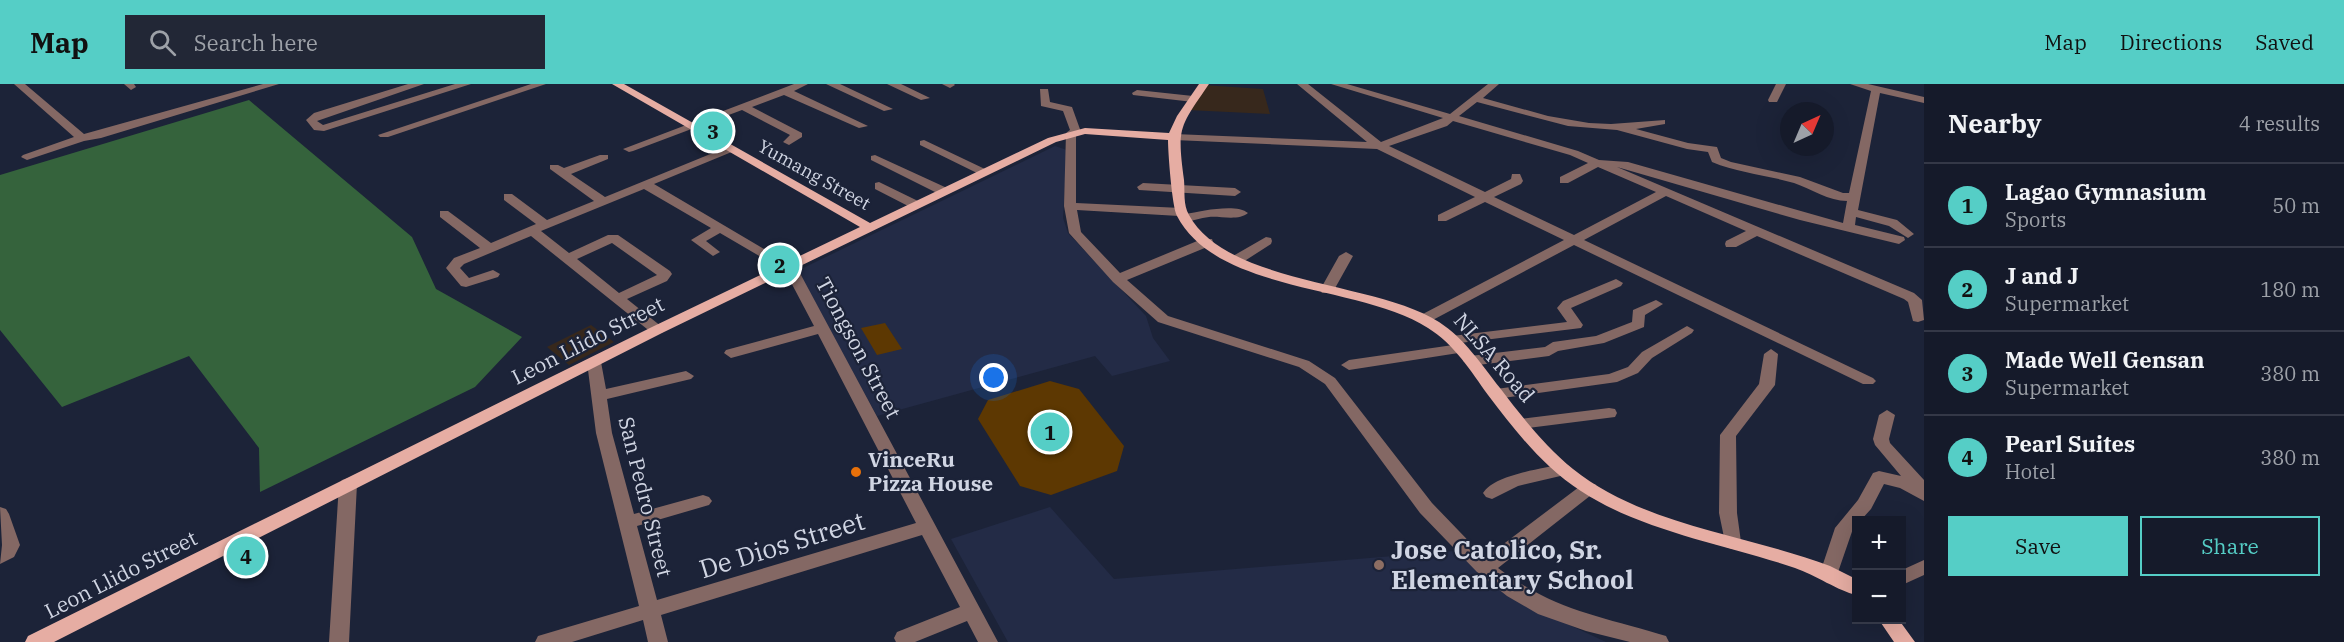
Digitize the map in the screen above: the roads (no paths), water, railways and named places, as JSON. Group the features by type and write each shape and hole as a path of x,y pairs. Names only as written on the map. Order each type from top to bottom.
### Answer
{"main road":[{"name":"Yumang Street","path":"617,84 869,227"},
{"path":"1183,215 1174,137 1193,99 1204,84"},
{"name":"Leon Llido Street","path":"35,642 657,330 983,171 1074,132 1174,137"},
{"name":"NLSA Road","path":"1183,215 1207,242 1238,260 1424,319 1456,344 1520,424 1563,470 1589,488 1638,510 1829,573 1852,585"},
{"path":"1891,624 1905,642"}],"street":[{"path":"19,84 82,138"},
{"path":"27,157 82,138 97,136 274,84"},
{"path":"419,84 318,115 311,120 318,128 324,128 466,84"},
{"path":"384,135 540,84"},
{"path":"629,149 688,125 803,84"},
{"path":"831,84 888,109"},
{"path":"892,84 925,98"},
{"path":"1302,84 1379,146 1575,238 1868,381"},
{"path":"1336,84 1561,148 1909,296 1915,300 1918,318"},
{"path":"1174,137 1379,146 1434,128 1477,99 1494,84"},
{"path":"1773,100 1781,84"},
{"path":"1855,84 1924,100"},
{"path":"406,88 422,98"},
{"path":"1848,228 1876,89"},
{"path":"785,91 863,126"},
{"path":"1044,91 1045,104 1068,109 1074,132 1070,207 1076,235 1118,279 1163,320 1304,364 1320,372 1330,381 1403,480 1472,557 1485,568 1542,607 1659,642"},
{"path":"1137,93 1193,99"},
{"path":"1477,99 1572,126 1621,128 1661,122"},
{"path":"742,106 798,135 789,142"},
{"path":"1621,128 1687,146 1713,149 1716,160 1728,165 1796,180 1821,191 1854,197"},
{"path":"1687,146 1703,141"},
{"path":"924,142 983,171"},
{"path":"493,274 466,283 453,268 459,261 730,149"},
{"path":"603,201 558,170 604,157"},
{"path":"875,158 943,191"},
{"path":"1564,180 1597,163 1639,168 1848,228 1904,237 1893,223 1851,212"},
{"path":"1442,218 1517,181 1516,176"},
{"path":"645,184 787,266"},
{"path":"879,186 914,204"},
{"path":"1143,187 1235,192"},
{"path":"1424,319 1665,192"},
{"path":"508,197 569,258 657,330"},
{"path":"1070,207 1183,215 1242,213"},
{"path":"444,214 490,249"},
{"path":"713,252 697,240 720,228"},
{"path":"1731,244 1756,231"},
{"path":"569,258 613,238 665,274 662,278 617,299"},
{"path":"1238,260 1266,241"},
{"path":"1118,279 1207,242"},
{"path":"1327,290 1346,256"},
{"name":"Tiongson Street","path":"787,266 988,642"},
{"path":"1349,365 1456,344 1487,334 1564,329 1576,325 1564,308 1568,304 1616,283"},
{"path":"1470,361 1549,351 1553,347 1599,340 1639,324 1638,313 1656,304"},
{"path":"731,353 822,328"},
{"path":"1496,394 1612,379 1633,370 1647,355 1687,330"},
{"path":"1732,542 1728,513 1728,435 1767,385 1771,354"},
{"name":"San Pedro Street","path":"594,362 604,433 658,642"},
{"path":"598,396 686,376"},
{"path":"1520,424 1609,413"},
{"path":"1887,415 1881,439 1883,445 1924,491"},
{"path":"1492,492 1513,481 1563,470"},
{"path":"1829,573 1844,528 1865,504 1879,477 1905,483 1924,495"},
{"path":"339,642 348,484"},
{"path":"1485,568 1589,488"},
{"path":"628,522 703,501"},
{"path":"0,514 11,545 8,552 0,557"},
{"name":"De Dios Street","path":"545,642 927,527"},
{"path":"1906,576 1924,567"},
{"path":"904,638 971,611"}],"place":[{"name":"Made Well Gensan","path":"713,131"},
{"name":"J and J","path":"780,265"},
{"name":"Lagao Gymnasium","path":"1050,432"},
{"name":"VinceRu Pizza House","path":"856,472"},
{"name":"Pearl Suites","path":"246,556"},
{"name":"Jose Catolico, Sr. Elementary School","path":"1379,565"}]}
